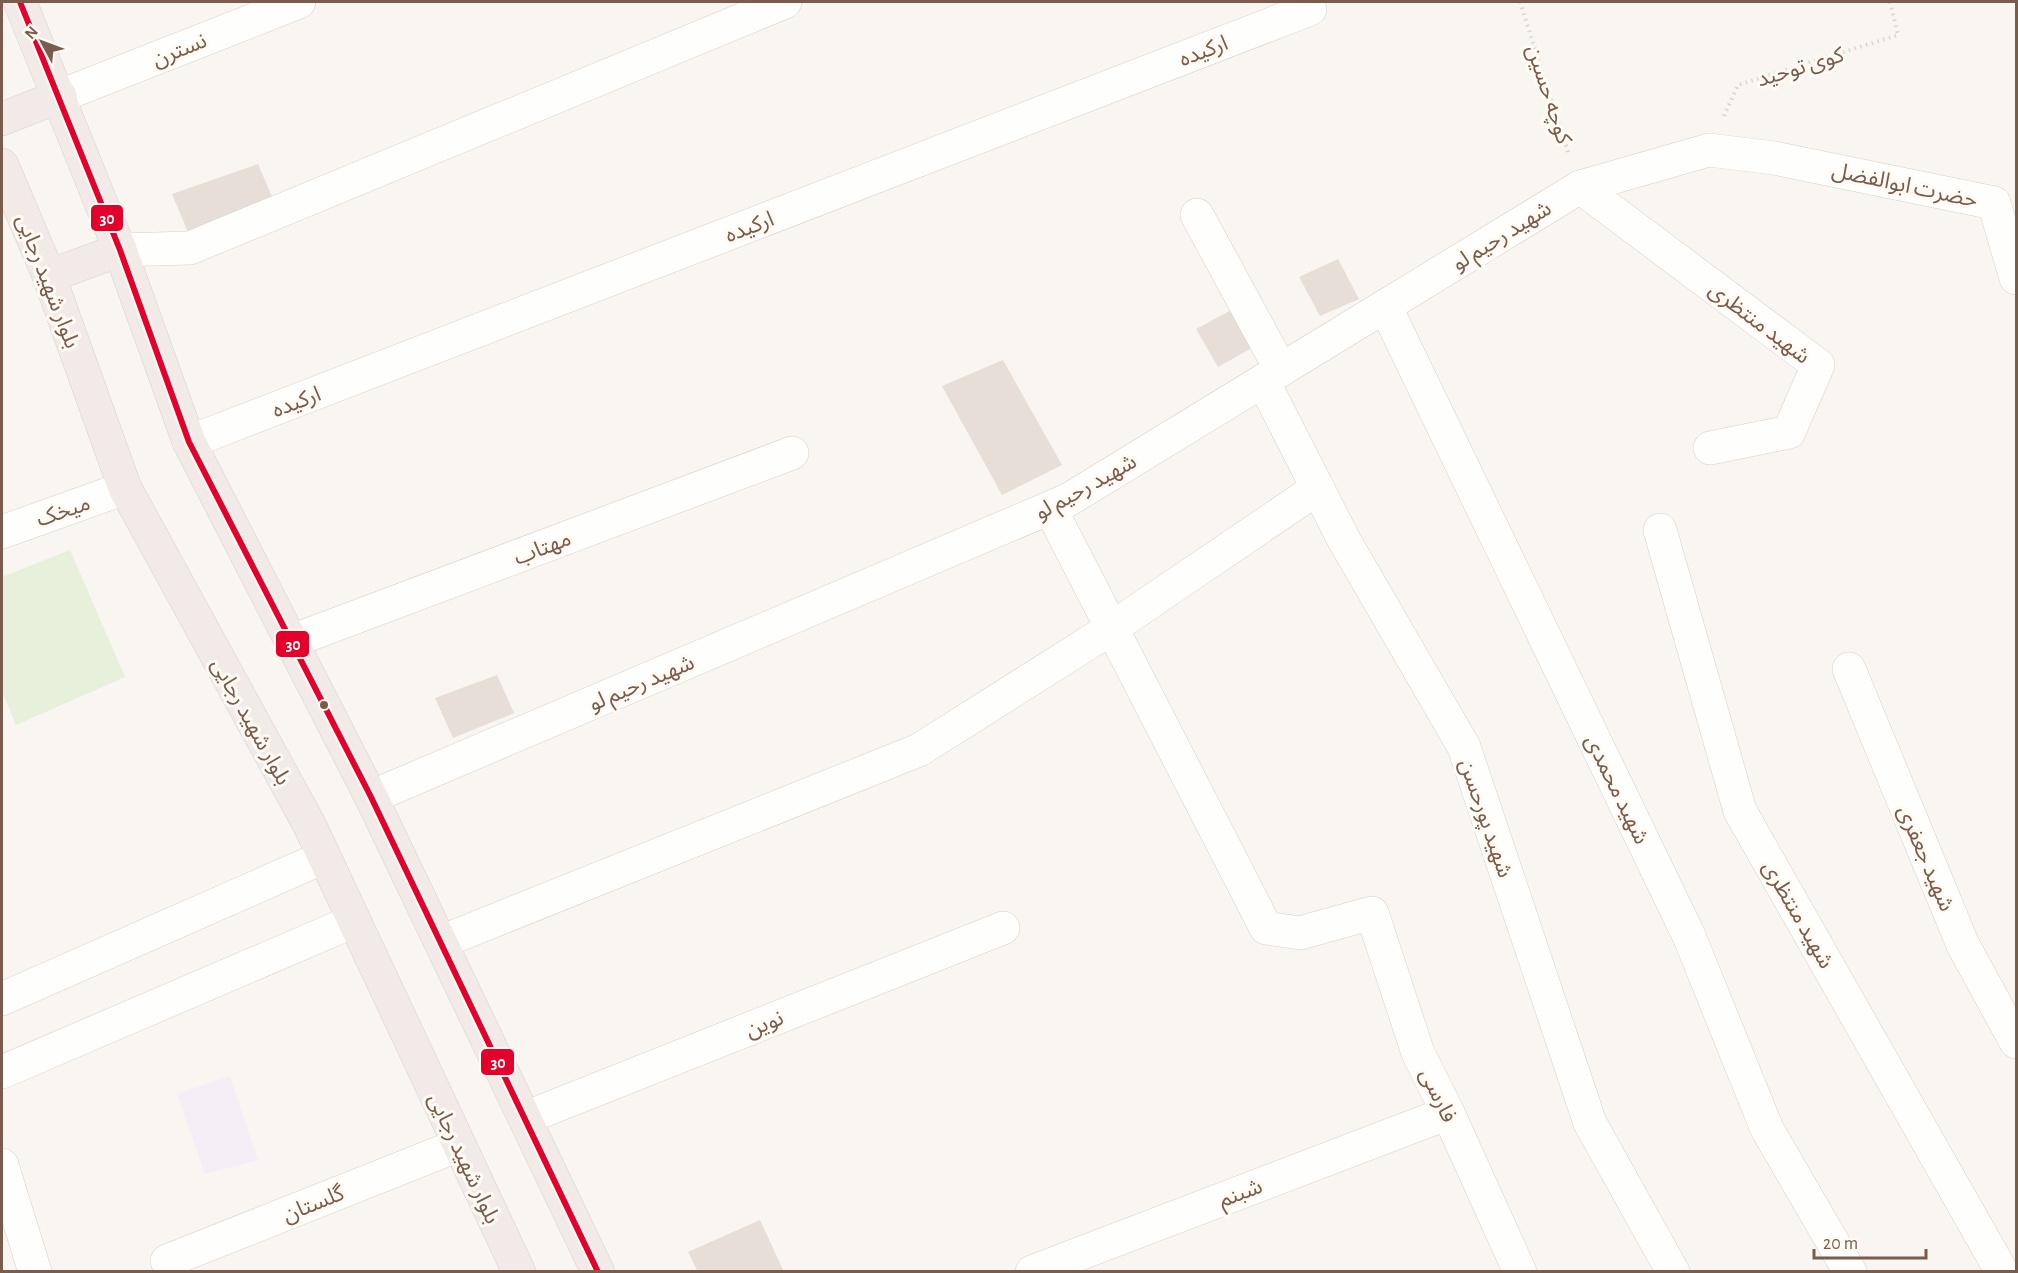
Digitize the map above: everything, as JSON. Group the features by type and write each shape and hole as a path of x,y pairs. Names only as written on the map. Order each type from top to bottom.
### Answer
{"highway":[{"path":"20,2 60,96 120,250 189,442 372,797 598,1272"},
{"path":"2,119 60,96"},
{"name":"بلوار شهید رجایی","path":"2,165 49,276 125,488 309,824 519,1272"},
{"path":"49,276 120,250"}],"street":[{"name":"نسترن","path":"60,96 299,2"},
{"path":"120,250 190,248 785,2"},
{"name":"ارکیده","path":"189,442 1310,9"},
{"name":"شهید رحیم لو","path":"372,797 1068,500 1580,187 1709,150 1774,158"},
{"name":"حضرت ابوالفضل","path":"1774,158 1994,203 2016,278"},
{"name":"شهید منتظری","path":"1580,187 1818,365 1789,432 1710,448"},
{"name":"شهید پورحسن","path":"1197,215 1272,375 1318,488 1344,540 1464,747 1590,1123 1673,1272"},
{"name":"شهید محمدی","path":"1385,306 1689,936 1767,1129 1850,1272"},
{"name":"مهتاب","path":"292,641 792,453"},
{"name":"میخک","path":"2,532 125,488"},
{"path":"441,942 919,750 1112,628 1318,488"},
{"path":"1050,508 1112,628"},
{"name":"شهید منتظری","path":"1660,530 1740,811 2002,1272"},
{"name":"فارسی","path":"1112,628 1266,928 1300,933 1372,913 1418,1053 1448,1113 1520,1272"},
{"name":"شهید جعفری","path":"1848,669 1963,945 2016,1042"},
{"path":"2,999 324,857"},
{"path":"2,1072 354,921"},
{"name":"نوین","path":"525,1118 1003,928"},
{"name":"شبنم","path":"1032,1272 1448,1113"},
{"name":"گلستان","path":"167,1261 459,1145"},
{"path":"2,1165 35,1272"}],"path":[{"name":"کوچه حسین","path":"1520,2 1580,187"},
{"name":"کوی توحید","path":"1709,150 1738,85 1898,35 1890,2"}],"shaded area":[{"path":"230,1076 258,1160 205,1174 177,1094"}],"green space":[{"path":"70,550 125,677 16,725 2,691 2,577"}],"building":[{"path":"258,164 276,206 191,239 172,194"},
{"path":"1338,259 1359,299 1320,316 1299,277"},
{"path":"1237,307 1259,344 1218,367 1196,329"},
{"path":"1003,360 1062,465 1002,495 942,386"},
{"path":"497,675 514,713 453,738 435,698"},
{"path":"760,1220 784,1272 698,1272 688,1252"}],"transit line":[{"name":"30","path":"20,2 120,250 189,442 371,797 598,1272"}]}
